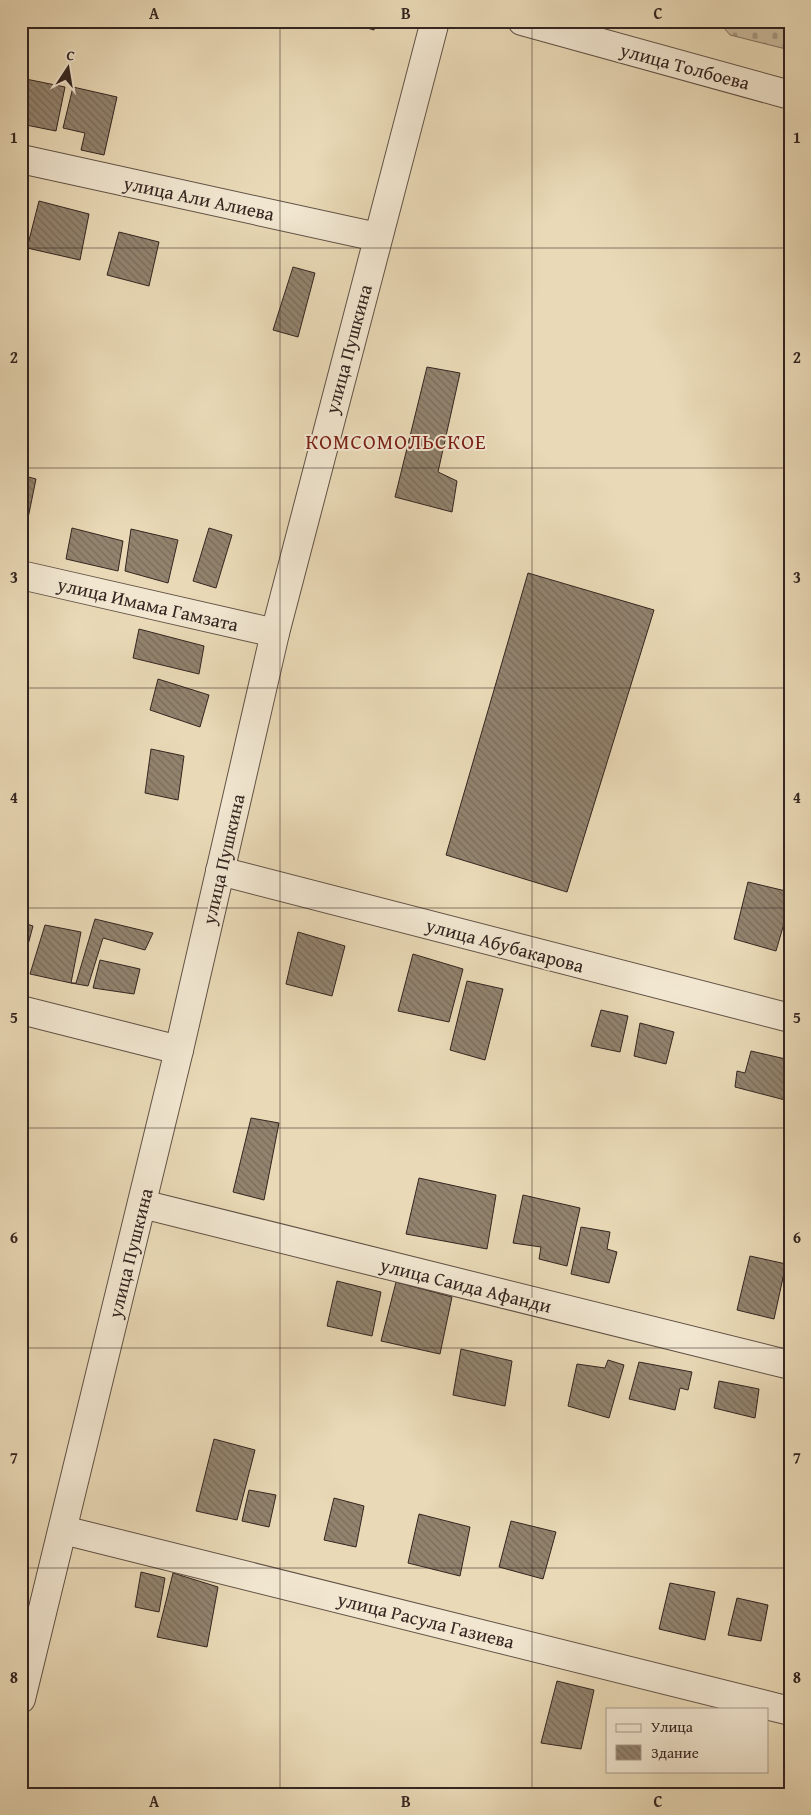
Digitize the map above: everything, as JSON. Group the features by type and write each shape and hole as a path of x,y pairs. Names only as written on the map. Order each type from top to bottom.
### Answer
{"street":[{"name":"улица Пушкина","path":"21,1699 180,1050 275,633 435,21"},
{"name":"улица Толбоева","path":"522,21 790,95"},
{"name":"улица Али Алиева","path":"21,159 377,237"},
{"name":"улица Имама Гамзата","path":"21,575 275,633"},
{"name":"улица Абубакарова","path":"220,871 790,1018"},
{"path":"21,1010 180,1050"},
{"name":"улица Саида Афанди","path":"142,1204 790,1365"},
{"name":"улица Расула Газиева","path":"63,1530 790,1710"}],"green space":[{"path":"718,21 790,21 790,50 730,35"}],"building":[{"path":"343,21 377,21 374,30"},
{"path":"21,78 65,87 56,131 21,124"},
{"path":"73,87 117,97 104,155 81,150 85,133 63,128"},
{"path":"39,201 89,214 80,260 27,248"},
{"path":"119,232 159,242 149,286 107,275"},
{"path":"293,267 315,273 298,337 273,330"},
{"path":"427,367 460,373 438,472 457,481 452,512 395,497"},
{"path":"21,475 36,479 26,528 21,527"},
{"path":"72,528 123,541 118,571 66,559"},
{"path":"209,528 232,535 216,588 193,581"},
{"path":"131,529 178,540 168,583 125,571"},
{"path":"528,573 654,610 567,892 446,855"},
{"path":"139,629 204,646 199,674 133,658"},
{"path":"158,679 209,695 200,727 150,710"},
{"path":"151,749 184,756 178,800 145,793"},
{"path":"748,882 790,892 790,903 776,951 734,939"},
{"path":"95,919 153,933 145,950 103,938 88,986 71,983 76,983"},
{"path":"21,922 33,926 21,971"},
{"path":"45,925 81,932 71,983 30,974"},
{"path":"298,932 345,946 332,996 286,984"},
{"path":"413,954 463,969 449,1022 398,1011"},
{"path":"100,960 140,969 134,994 93,988"},
{"path":"467,981 503,989 485,1060 450,1050"},
{"path":"601,1010 628,1016 620,1052 591,1046"},
{"path":"640,1023 674,1032 666,1064 634,1056"},
{"path":"751,1051 790,1060 790,1078 785,1100 735,1087 737,1071 745,1073"},
{"path":"251,1118 279,1123 264,1200 233,1192"},
{"path":"419,1178 496,1195 487,1249 406,1234"},
{"path":"523,1195 580,1208 567,1266 539,1259 541,1247 513,1243"},
{"path":"581,1227 610,1232 607,1249 617,1252 609,1283 571,1274"},
{"path":"750,1256 786,1264 774,1319 737,1310"},
{"path":"337,1281 381,1292 372,1336 327,1326"},
{"path":"396,1282 452,1297 440,1354 381,1341"},
{"path":"461,1349 512,1361 505,1406 453,1395"},
{"path":"608,1360 624,1365 609,1418 568,1406 577,1364 605,1368"},
{"path":"639,1362 692,1372 688,1390 680,1388 675,1410 629,1399"},
{"path":"719,1381 759,1389 755,1418 714,1408"},
{"path":"214,1439 255,1450 237,1520 196,1511"},
{"path":"249,1490 276,1495 269,1527 242,1521"},
{"path":"334,1498 364,1506 356,1547 324,1540"},
{"path":"419,1514 470,1527 460,1576 408,1563"},
{"path":"511,1521 556,1532 543,1579 499,1567"},
{"path":"141,1572 165,1578 159,1612 135,1607"},
{"path":"173,1573 218,1587 207,1647 157,1637"},
{"path":"670,1583 715,1592 705,1640 659,1629"},
{"path":"737,1598 768,1605 761,1641 728,1635"},
{"path":"557,1681 594,1690 581,1749 541,1743"}],"district":[{"name":"КОМСОМОЛЬСКОЕ","path":"396,441"}]}
